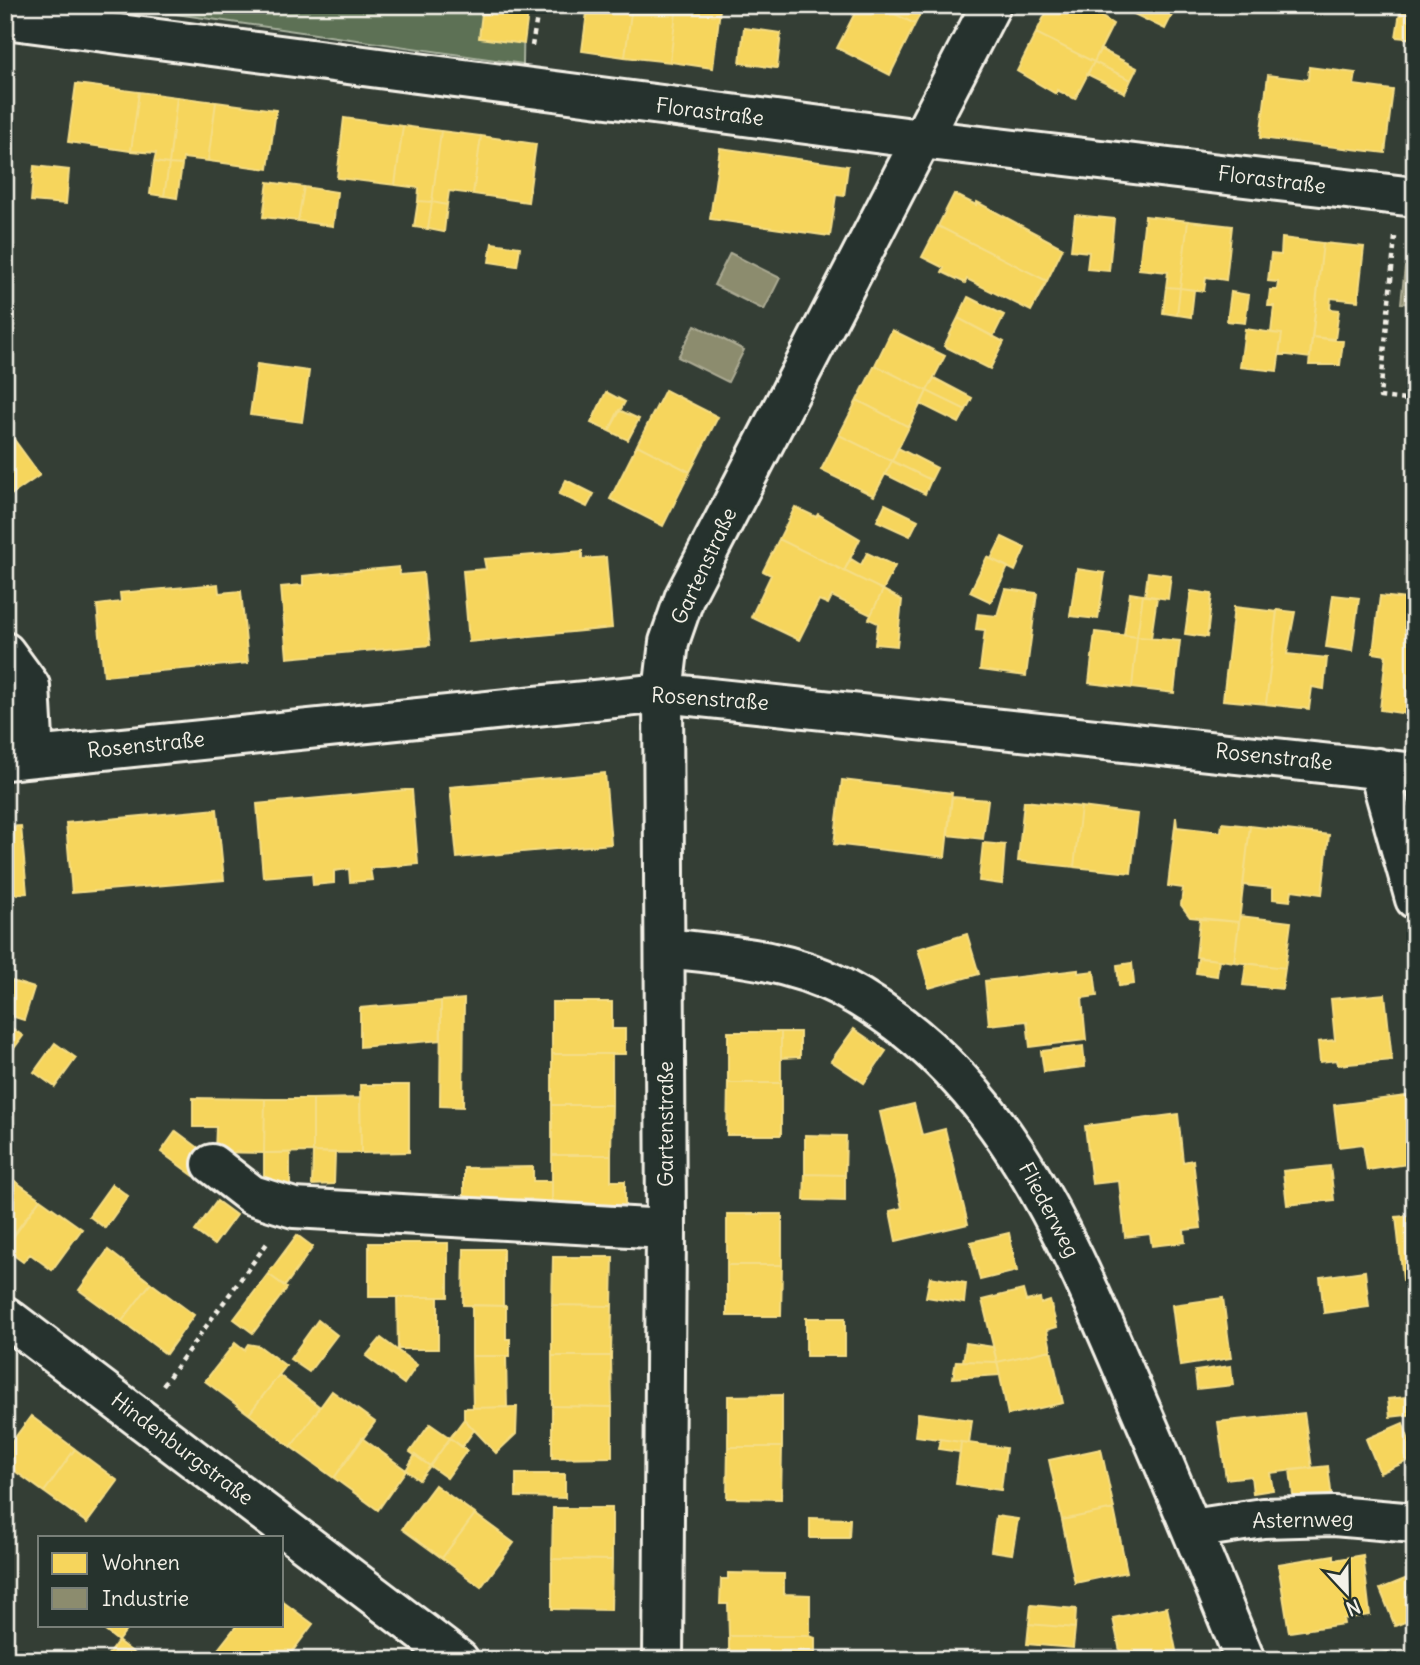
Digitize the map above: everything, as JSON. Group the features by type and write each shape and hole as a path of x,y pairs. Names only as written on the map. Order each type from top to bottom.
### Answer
{"street":[{"name":"Gartenstraße","path":"663,1660 666,1229 663,693 669,642 685,596 991,5"},
{"name":"Florastraße","path":"5,19 921,139 1407,196"},
{"path":"5,652 30,686 20,759"},
{"name":"Rosenstraße","path":"20,759 663,693 1396,771"},
{"path":"1396,771 1415,899"},
{"name":"Fliederweg","path":"665,948 790,965 840,986 929,1050 976,1096 1016,1149 1052,1209 1192,1529 1245,1660"},
{"path":"212,1164 252,1195 294,1208 666,1229"},
{"name":"Hindenburgstraße","path":"5,1316 459,1660"},
{"name":"Asternweg","path":"1192,1529 1263,1518 1334,1516 1415,1523"}],"path":[{"path":"1407,196 1380,397 1415,401"},
{"path":"140,1416 294,1208"}],"green space":[{"path":"114,5 524,5 523,64"}],"building: Wohnen":[{"path":"483,5 529,5 524,44 479,38"},
{"path":"588,5 632,5 625,57 582,51"},
{"path":"632,5 677,5 670,62 625,57"},
{"path":"677,5 720,9 713,68 670,62"},
{"path":"859,5 877,5 915,24 890,75 837,48"},
{"path":"877,5 925,5 915,24"},
{"path":"1050,5 1083,5 1113,24 1094,62 1036,33"},
{"path":"1136,5 1157,5 1173,13 1165,29 1132,13"},
{"path":"1400,12 1415,14 1415,39 1396,37"},
{"path":"744,28 781,33 777,68 740,63"},
{"path":"1036,33 1094,62 1075,99 1057,90 1056,94 1017,71"},
{"path":"1100,49 1137,68 1131,80 1094,62"},
{"path":"1094,62 1131,80 1125,93 1087,74"},
{"path":"1309,67 1356,73 1354,85 1393,90 1385,153 1260,138 1268,75 1308,80"},
{"path":"76,84 139,92 131,151 68,142"},
{"path":"139,92 177,97 169,164 154,162 156,153 131,151"},
{"path":"177,97 216,102 208,161 183,158 182,165 169,164"},
{"path":"216,102 276,110 268,169 208,161"},
{"path":"344,118 403,126 395,185 337,178"},
{"path":"403,126 441,131 432,202 418,201 419,188 395,185"},
{"path":"441,131 481,136 473,194 449,191 447,205 432,202"},
{"path":"481,136 536,144 528,202 473,194"},
{"path":"720,148 848,166 844,196 836,195 830,236 710,219"},
{"path":"154,162 169,164 164,196 150,194"},
{"path":"169,164 182,165 177,198 164,196"},
{"path":"34,166 69,170 66,204 31,201"},
{"path":"268,182 304,187 298,221 263,217"},
{"path":"304,187 337,192 333,226 298,221"},
{"path":"954,194 976,205 977,202 1063,248 1047,281 938,226"},
{"path":"418,201 432,202 428,229 414,227"},
{"path":"432,202 447,205 444,232 428,229"},
{"path":"1075,215 1114,219 1109,271 1087,269 1089,252 1071,250"},
{"path":"1145,216 1188,221 1180,288 1166,287 1168,272 1139,269"},
{"path":"1188,221 1232,226 1226,280 1206,277 1204,291 1180,288"},
{"path":"938,226 1047,281 1031,311 967,279 965,283 942,272 944,268 922,257"},
{"path":"1282,238 1323,243 1310,358 1279,354 1282,334 1271,333 1274,306 1268,306 1270,290 1277,290 1278,282 1268,281 1271,254 1281,255"},
{"path":"492,243 520,247 517,266 489,262"},
{"path":"1323,243 1364,247 1358,301 1331,298 1330,309 1339,310 1335,339 1312,337"},
{"path":"1166,287 1180,288 1177,315 1163,313"},
{"path":"1180,288 1194,290 1191,317 1177,315"},
{"path":"1231,292 1249,295 1245,323 1227,321"},
{"path":"968,297 1004,315 993,337 958,318"},
{"path":"958,318 1004,342 990,369 944,346"},
{"path":"1245,329 1282,334 1277,371 1240,367"},
{"path":"892,330 945,356 927,391 875,365"},
{"path":"1312,337 1343,341 1340,365 1309,365"},
{"path":"257,364 309,371 302,422 250,415"},
{"path":"875,365 927,391 909,427 857,400"},
{"path":"934,378 972,398 966,410 927,391"},
{"path":"665,390 718,417 690,472 637,445"},
{"path":"927,391 966,410 959,423 921,404"},
{"path":"606,392 625,402 609,431 591,423"},
{"path":"857,400 909,427 892,461 839,435"},
{"path":"619,410 639,419 628,440 609,431"},
{"path":"5,427 40,475 5,499"},
{"path":"839,435 892,461 874,496 821,470"},
{"path":"637,445 690,472 663,526 610,499"},
{"path":"898,448 937,468 931,480 892,461"},
{"path":"892,461 931,480 925,494 885,474"},
{"path":"566,480 594,494 587,507 559,494"},
{"path":"885,504 918,520 910,536 877,521"},
{"path":"795,507 816,517 818,514 860,539 844,571 779,539"},
{"path":"1002,537 1025,548 1015,571 991,559"},
{"path":"779,539 883,590 871,615 832,596 828,604 819,600 799,640 751,617 771,575 763,571"},
{"path":"582,551 582,559 606,557 612,628 469,642 463,571 486,569 484,559"},
{"path":"867,553 895,566 883,590 844,571 851,559 861,565"},
{"path":"987,557 1008,567 991,602 970,592"},
{"path":"399,567 400,575 423,573 430,645 287,658 281,587 303,585 303,576"},
{"path":"1077,569 1105,573 1098,619 1070,616"},
{"path":"1148,572 1171,575 1168,599 1145,596"},
{"path":"218,584 219,593 241,591 248,663 104,676 97,605 121,602 120,593"},
{"path":"1005,589 1037,593 1026,676 980,670 985,630 976,629 978,614 997,616"},
{"path":"883,590 902,600 897,646 875,644 878,623 869,619"},
{"path":"1191,591 1212,594 1207,637 1185,634"},
{"path":"1130,593 1143,595 1137,637 1124,635"},
{"path":"1143,595 1157,597 1151,638 1137,637"},
{"path":"1333,595 1359,598 1352,651 1326,647"},
{"path":"1380,596 1415,600 1415,715 1380,710 1386,655 1373,653"},
{"path":"1234,607 1277,612 1266,704 1223,700"},
{"path":"1277,610 1295,612 1287,654 1327,658 1324,689 1312,687 1309,709 1266,704"},
{"path":"1095,632 1137,637 1132,688 1089,683"},
{"path":"1137,637 1180,641 1174,693 1132,688"},
{"path":"605,773 611,844 457,858 450,787"},
{"path":"842,780 952,793 945,857 834,844"},
{"path":"412,790 418,864 370,868 372,880 350,882 349,869 334,871 334,883 313,885 312,873 263,877 257,804"},
{"path":"952,797 988,800 983,839 948,835"},
{"path":"1024,801 1081,807 1074,867 1018,861"},
{"path":"1081,807 1138,814 1131,873 1074,867"},
{"path":"217,809 224,880 72,893 66,823"},
{"path":"1176,817 1177,827 1221,832 1222,823 1250,826 1239,922 1190,917 1181,905 1183,888 1168,886"},
{"path":"21,826 27,893 5,895 5,827"},
{"path":"1250,826 1329,835 1322,894 1292,890 1290,901 1273,899 1273,888 1243,885"},
{"path":"983,843 1005,845 1002,884 979,881"},
{"path":"1240,916 1291,922 1285,968 1234,962"},
{"path":"1200,919 1239,922 1234,962 1196,957"},
{"path":"967,934 979,974 929,988 918,949"},
{"path":"1198,958 1219,960 1217,976 1196,973"},
{"path":"1132,963 1134,984 1119,986 1117,965"},
{"path":"1246,963 1285,968 1282,989 1243,985"},
{"path":"1078,970 1078,973 1094,971 1097,996 1082,998 1086,1040 1030,1047 1027,1021 989,1025 985,981"},
{"path":"5,979 34,988 24,1020 5,1014"},
{"path":"1385,994 1392,1060 1338,1065 1337,1060 1320,1062 1318,1042 1335,1040 1331,999"},
{"path":"464,999 463,1107 440,1106 441,1001"},
{"path":"441,1001 441,1040 360,1047 360,1008"},
{"path":"552,1002 612,1002 612,1029 625,1029 625,1054 552,1054"},
{"path":"5,1025 23,1036 5,1061"},
{"path":"854,1029 886,1051 864,1083 831,1061"},
{"path":"728,1032 781,1032 781,1083 728,1083"},
{"path":"781,1032 800,1032 800,1057 781,1058"},
{"path":"55,1043 76,1058 55,1087 34,1072"},
{"path":"1083,1046 1085,1067 1044,1072 1041,1051"},
{"path":"552,1054 612,1054 612,1105 552,1105"},
{"path":"728,1083 781,1083 781,1135 727,1135"},
{"path":"360,1085 409,1085 409,1152 361,1153"},
{"path":"1415,1095 1415,1163 1367,1170 1363,1144 1339,1147 1334,1105"},
{"path":"193,1098 265,1099 264,1153 215,1152 216,1127 193,1127"},
{"path":"360,1098 361,1153 313,1152 313,1099"},
{"path":"265,1099 313,1099 313,1152 264,1153"},
{"path":"914,1104 922,1135 945,1129 968,1224 896,1241 890,1211 902,1208 880,1112"},
{"path":"552,1105 612,1105 611,1155 552,1155"},
{"path":"1178,1114 1183,1162 1193,1160 1201,1228 1184,1230 1185,1242 1152,1246 1150,1234 1125,1237 1119,1181 1092,1184 1085,1126"},
{"path":"176,1131 208,1155 194,1176 161,1152"},
{"path":"805,1135 846,1136 845,1175 805,1174"},
{"path":"313,1152 335,1153 334,1184 312,1185"},
{"path":"264,1153 290,1153 290,1185 264,1185"},
{"path":"552,1155 611,1155 611,1181 625,1181 625,1205 552,1206"},
{"path":"1330,1166 1334,1200 1287,1205 1283,1171"},
{"path":"533,1167 533,1181 552,1181 552,1204 531,1204 531,1199 464,1200 464,1168"},
{"path":"5,1174 40,1199 5,1246"},
{"path":"805,1174 845,1175 845,1201 804,1200"},
{"path":"112,1184 128,1196 105,1228 89,1216"},
{"path":"40,1199 82,1229 52,1270 30,1254 23,1262 5,1249"},
{"path":"217,1201 236,1215 214,1245 195,1231"},
{"path":"727,1214 782,1214 782,1265 727,1265"},
{"path":"1415,1215 1415,1279 1403,1280 1396,1217"},
{"path":"1009,1233 1017,1271 980,1280 971,1242"},
{"path":"297,1235 313,1247 285,1286 268,1274"},
{"path":"369,1243 448,1243 448,1297 369,1297"},
{"path":"464,1249 503,1249 503,1306 463,1305"},
{"path":"108,1250 151,1283 122,1321 79,1290"},
{"path":"553,1257 613,1257 612,1306 552,1305"},
{"path":"727,1265 782,1265 781,1316 727,1316"},
{"path":"1365,1271 1369,1307 1324,1313 1320,1277"},
{"path":"268,1274 287,1288 253,1333 234,1319"},
{"path":"930,1277 966,1283 964,1303 926,1297"},
{"path":"151,1283 194,1315 166,1354 122,1321"},
{"path":"1023,1290 1026,1301 1040,1298 1041,1304 1050,1301 1057,1327 1047,1330 1051,1350 997,1362 982,1300"},
{"path":"397,1297 438,1297 438,1349 398,1349"},
{"path":"1223,1298 1231,1358 1180,1366 1172,1305"},
{"path":"472,1305 506,1306 506,1339 510,1339 510,1356 472,1356"},
{"path":"552,1305 612,1306 611,1356 552,1356"},
{"path":"806,1318 845,1318 845,1356 806,1356"},
{"path":"318,1320 337,1335 309,1372 290,1359"},
{"path":"381,1338 417,1365 404,1384 366,1356"},
{"path":"235,1343 244,1350 248,1344 259,1346 286,1366 249,1414 205,1381"},
{"path":"966,1343 993,1347 997,1362 963,1361"},
{"path":"1051,1350 1063,1403 1008,1415 997,1362"},
{"path":"472,1356 506,1356 507,1407 473,1408"},
{"path":"552,1356 611,1356 612,1407 552,1406"},
{"path":"956,1361 997,1362 1000,1375 953,1378"},
{"path":"1231,1366 1233,1385 1197,1389 1195,1371"},
{"path":"279,1375 320,1407 291,1447 249,1414"},
{"path":"332,1391 375,1422 334,1478 291,1447"},
{"path":"782,1395 782,1447 728,1447 728,1396"},
{"path":"1415,1396 1415,1414 1390,1417 1388,1399"},
{"path":"552,1406 612,1407 612,1457 552,1458"},
{"path":"517,1407 516,1434 496,1453 464,1419 464,1408"},
{"path":"918,1413 972,1420 969,1443 915,1436"},
{"path":"1304,1413 1312,1468 1270,1473 1273,1490 1253,1493 1251,1476 1226,1479 1218,1422"},
{"path":"31,1416 75,1449 44,1492 5,1464 5,1451"},
{"path":"464,1419 474,1430 462,1447 450,1438"},
{"path":"1403,1423 1415,1458 1380,1473 1366,1439"},
{"path":"430,1424 450,1438 430,1466 410,1452"},
{"path":"362,1438 406,1470 378,1510 334,1478"},
{"path":"450,1438 467,1450 447,1478 430,1466"},
{"path":"940,1439 961,1442 960,1452 938,1449"},
{"path":"961,1442 1006,1448 1001,1490 956,1484"},
{"path":"728,1447 782,1447 781,1499 727,1498"},
{"path":"75,1449 118,1481 87,1523 44,1492"},
{"path":"1101,1449 1114,1509 1062,1520 1049,1460"},
{"path":"415,1455 430,1466 419,1480 406,1470"},
{"path":"1328,1466 1332,1499 1294,1503 1290,1470"},
{"path":"516,1474 565,1474 565,1498 516,1497"},
{"path":"435,1485 475,1514 442,1558 402,1529"},
{"path":"553,1508 612,1508 612,1560 552,1559"},
{"path":"1114,1509 1127,1572 1075,1583 1062,1520"},
{"path":"475,1514 514,1543 481,1587 442,1558"},
{"path":"996,1516 1018,1519 1012,1554 991,1551"},
{"path":"810,1518 850,1519 849,1538 810,1538"},
{"path":"1334,1555 1334,1560 1363,1555 1370,1615 1343,1619 1344,1624 1289,1632 1278,1564"},
{"path":"552,1559 612,1560 611,1610 552,1609"},
{"path":"728,1573 784,1574 784,1594 810,1595 810,1636 729,1636 728,1604 720,1604 721,1579 728,1579"},
{"path":"1415,1575 1415,1618 1395,1626 1380,1589"},
{"path":"284,1602 313,1624 286,1660 271,1660 266,1656 263,1660 224,1660 215,1653 236,1626 284,1626"},
{"path":"1031,1605 1076,1609 1075,1628 1029,1624"},
{"path":"1167,1607 1178,1660 1106,1660 1121,1656 1113,1618"},
{"path":"1029,1624 1075,1628 1073,1648 1027,1644"},
{"path":"106,1626 129,1626 118,1641 104,1630"},
{"path":"729,1636 810,1636 815,1638 815,1660 729,1660"},
{"path":"118,1641 143,1660 104,1660"},
{"path":"13,1650 23,1660 5,1660 5,1651 9,1654"},
{"path":"1372,1651 1373,1654 1388,1652 1389,1660 1317,1660"}],"building: Industrie":[{"path":"730,253 780,278 764,310 714,285"},
{"path":"1405,267 1415,268 1415,304 1401,303"},
{"path":"695,325 744,350 728,382 678,357"}]}
